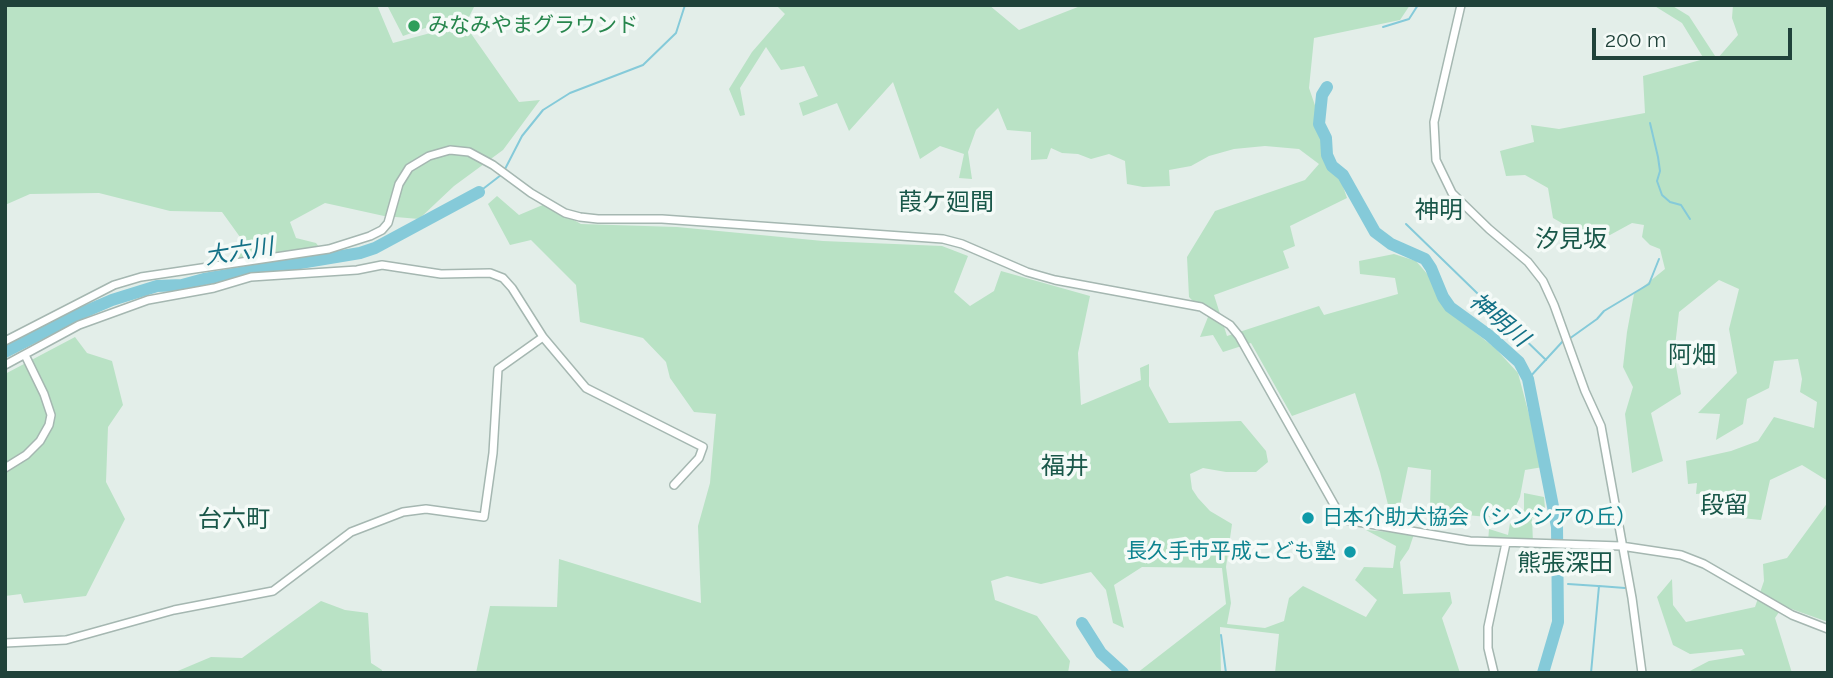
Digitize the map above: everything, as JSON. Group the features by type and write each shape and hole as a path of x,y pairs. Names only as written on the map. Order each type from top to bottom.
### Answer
{"street":[{"path":"1461,5 1434,122 1436,160 1452,193 1489,229 1513,247 1543,281 1601,426 1632,598 1642,673"},
{"path":"5,341 114,285 141,277 329,249 370,236 382,230 388,223 400,184 409,168 429,156 450,150 469,152 565,213 580,217 662,219 943,239 962,244 1027,272 1055,280 1201,307 1230,325 1239,336 1336,508 1346,520 1469,541 1621,546 1681,555 1704,564 1792,615 1828,629"},
{"path":"5,365 79,325 148,300 214,288 251,277 357,270 382,265 424,272 490,273 503,278 512,288 543,337 586,388 703,447 699,458 674,485"},
{"path":"5,643 66,639 174,610 273,591 351,531 403,512 426,509 484,517 494,453 498,369 543,337"},
{"path":"5,468 26,455 40,441 51,415 26,355"},
{"path":"1494,673 1488,648 1488,628 1506,543"}],"green space":[{"path":"5,5 377,5 393,43 453,27 456,17 403,36 387,5 475,5 465,25 519,102 540,100 503,150 454,186 419,219 384,216 325,203 290,222 296,238 316,243 319,247 235,258 240,237 222,212 170,211 99,193 30,194 5,205"},
{"path":"776,5 989,5 1019,30 1083,5 1410,5 1400,20 1314,38 1309,88 1347,198 1290,226 1295,246 1283,251 1289,268 1214,295 1227,336 1319,306 1324,315 1398,294 1395,278 1360,274 1359,261 1394,254 1416,261 1435,283 1440,300 1495,348 1518,373 1543,467 1525,470 1520,497 1510,519 1466,515 1430,507 1431,470 1408,467 1397,520 1392,521 1355,393 1292,416 1251,343 1223,352 1213,335 1200,337 1208,317 1189,297 1187,257 1215,211 1305,180 1319,164 1299,149 1265,146 1234,149 1209,156 1191,166 1169,170 1170,186 1143,187 1127,184 1125,161 1109,154 1091,159 1051,148 1047,159 1031,160 1031,132 1007,130 998,108 976,130 968,152 972,179 959,178 964,154 940,146 920,159 893,82 849,131 837,103 803,116 799,103 818,96 804,66 781,70 766,47 740,88 745,115 740,116 729,89 752,52 785,14"},
{"path":"1653,5 1671,5 1689,16 1717,59 1738,35 1732,18 1733,5 1828,5 1828,481 1802,465 1770,480 1761,520 1741,518 1735,491 1696,494 1697,483 1688,484 1686,461 1731,451 1758,441 1774,417 1814,428 1817,402 1800,392 1802,379 1798,359 1774,361 1769,388 1747,399 1743,424 1716,440 1720,414 1698,413 1737,373 1729,329 1739,289 1719,280 1679,312 1674,355 1681,394 1651,413 1663,461 1632,473 1625,414 1633,387 1623,367 1627,332 1634,294 1665,269 1660,249 1650,245 1642,237 1644,225 1632,223 1610,235 1586,237 1553,218 1548,188 1525,175 1506,176 1500,151 1534,142 1531,125 1559,129 1645,113 1643,76 1704,59 1682,23"},
{"path":"497,196 519,215 545,204 581,224 677,227 823,241 942,246 968,256 954,292 970,306 994,291 1001,271 1090,296 1078,353 1081,405 1141,380 1140,368 1149,364 1149,386 1169,423 1241,421 1266,451 1268,462 1256,472 1226,472 1203,468 1190,474 1192,489 1198,498 1210,511 1232,524 1226,567 1231,603 1227,624 1265,628 1284,621 1289,598 1303,586 1366,617 1377,600 1355,580 1364,567 1393,568 1396,546 1366,530 1414,534 1409,549 1400,562 1403,594 1450,592 1452,603 1442,618 1460,673 1275,673 1279,634 1220,627 1221,673 1137,673 1226,604 1222,568 1142,567 1114,585 1124,628 1113,623 1106,590 1091,572 1041,584 1007,576 991,581 995,600 1037,616 1070,661 1068,673 476,673 490,606 557,607 559,559 701,603 698,526 710,483 716,414 694,412 670,378 666,362 643,338 580,322 576,285 531,240 510,245 488,204"},
{"path":"75,337 87,353 112,361 123,405 108,427 106,482 125,519 86,596 24,603 21,594 5,596 5,374"},
{"path":"1524,493 1544,497 1546,519 1532,518 1533,543 1488,542 1489,529 1508,535 1510,523 1519,523 1524,509"},
{"path":"1828,502 1828,622 1783,606 1775,618 1792,673 1686,673 1709,661 1745,655 1742,649 1690,654 1673,645 1657,597 1672,579 1673,605 1686,622 1755,607 1764,581 1763,564 1787,558"},
{"path":"321,601 345,610 368,613 371,663 382,670 382,673 173,673 211,657 242,658"}],"waterway":[{"path":"504,171 522,136 543,110 570,93 643,65 676,33 685,5"},
{"path":"1383,27 1409,19 1418,5"},
{"name":"神明川","path":"1327,87 1322,95 1319,124 1326,138 1327,155 1332,166 1343,175 1375,232 1391,244 1425,259 1450,307 1490,336 1519,362 1528,379 1557,527 1558,622 1543,673"},
{"path":"1650,123 1660,171 1657,181 1662,195 1670,202 1681,205 1690,219"},
{"path":"479,192 501,175"},
{"name":"大六川","path":"5,352 77,315 112,300 157,286 182,285 375,248 479,192"},
{"path":"1406,224 1546,360"},
{"path":"1569,339 1604,311 1649,284 1659,259"},
{"path":"1528,379 1563,341"},
{"path":"1568,584 1598,586"},
{"path":"1591,673 1599,586 1625,588"},
{"path":"1082,623 1101,653 1123,673"},
{"path":"1221,635 1226,673"}],"place":[{"name":"みなみやまグラウンド","path":"414,26"},
{"name":"日本介助犬協会（シンシアの丘）","path":"1308,518"},
{"name":"長久手市平成こども塾","path":"1350,552"}],"district":[{"name":"葭ケ廻間","path":"946,203"},
{"name":"神明","path":"1439,211"},
{"name":"汐見坂","path":"1571,240"},
{"name":"阿畑","path":"1692,356"},
{"name":"福井","path":"1065,467"},
{"name":"段留","path":"1724,506"},
{"name":"台六町","path":"234,520"},
{"name":"熊張深田","path":"1565,564"}]}
